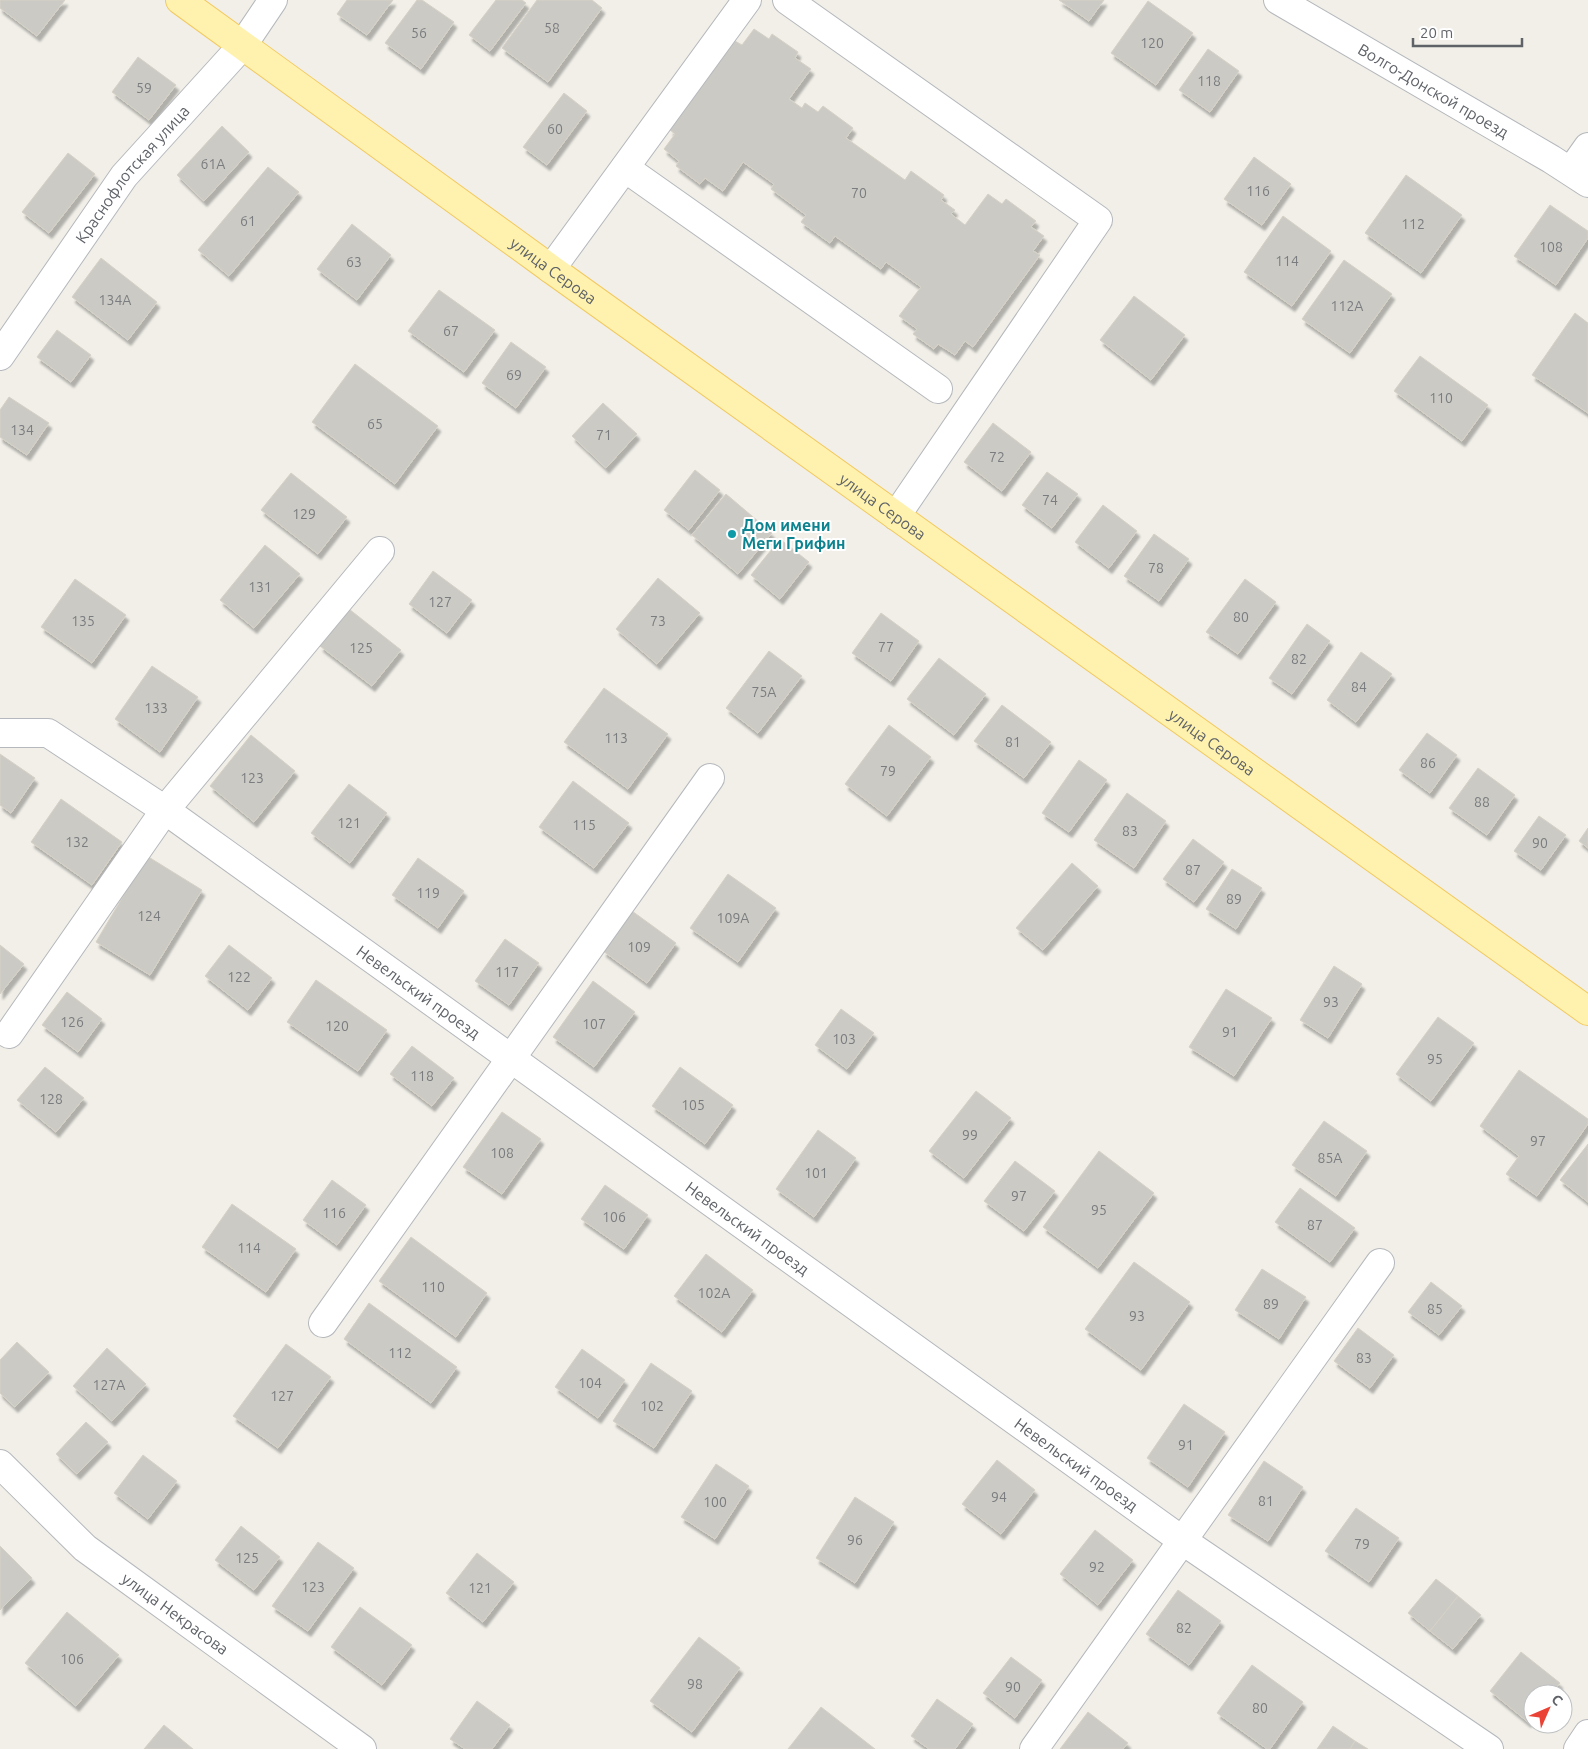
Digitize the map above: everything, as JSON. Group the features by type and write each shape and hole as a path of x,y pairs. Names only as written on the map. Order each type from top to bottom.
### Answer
{"main road":[{"name":"улица Серова","path":"180,0 551,269 1588,1011"}],"street":[{"name":"Краснофлотская улица","path":"0,356 124,176 242,46 273,0"},
{"path":"551,269 747,0"},
{"path":"787,0 1098,220 896,516"},
{"name":"Волго-Донской проезд","path":"1278,0 1579,177"},
{"path":"1579,177 1588,147"},
{"path":"625,168 938,389"},
{"path":"8,1034 166,810 380,550"},
{"name":"Невельский проезд","path":"0,733 48,733 166,810 509,1059 1183,1541 1489,1749"},
{"path":"323,1323 710,778"},
{"path":"1034,1749 1380,1263"},
{"name":"улица Некрасова","path":"0,1464 85,1548 362,1749"},
{"path":"1578,1749 1588,1734"}],"building":[{"path":"0,0 65,0 37,36 0,8"},
{"path":"347,0 393,0 367,35 337,14"},
{"path":"417,0 422,0 454,22 421,69 385,43"},
{"path":"496,0 522,0 526,3 490,51 469,35"},
{"path":"537,0 592,0 602,8 548,82 502,48"},
{"path":"1059,0 1104,0 1089,21"},
{"path":"1148,1 1193,33 1156,85 1111,53"},
{"path":"754,29 769,39 772,34 798,52 795,58 811,69 789,99 802,108 805,103 818,112 823,106 853,128 846,138 905,180 911,171 944,195 941,200 955,210 951,214 965,225 988,194 1002,204 1006,199 1036,221 1031,227 1044,236 1033,251 1040,255 973,347 965,341 955,355 938,344 934,349 913,334 917,329 899,316 921,287 886,262 881,269 835,236 830,243 801,222 806,215 771,189 774,184 743,162 723,191 705,178 700,184 676,166 679,161 664,149 675,134 670,130 735,41 742,45"},
{"path":"1208,49 1239,71 1210,112 1179,90"},
{"path":"138,57 176,85 149,120 112,92"},
{"path":"564,93 587,111 547,165 523,147"},
{"path":"222,126 249,152 204,201 177,175"},
{"path":"68,153 95,174 49,233 22,212"},
{"path":"1254,157 1291,184 1262,225 1224,199"},
{"path":"268,167 299,192 229,276 198,250"},
{"path":"1406,175 1462,215 1421,273 1365,233"},
{"path":"1550,205 1588,231 1588,238 1556,285 1514,256"},
{"path":"1283,216 1331,251 1292,306 1244,272"},
{"path":"352,224 391,255 357,300 317,269"},
{"path":"101,258 157,302 128,340 72,297"},
{"path":"1344,260 1392,294 1350,353 1302,319"},
{"path":"439,290 495,330 464,372 408,331"},
{"path":"1134,296 1185,335 1151,380 1100,340"},
{"path":"1575,313 1588,323 1588,413 1532,375"},
{"path":"57,330 91,355 71,382 37,357"},
{"path":"511,342 546,367 516,408 482,383"},
{"path":"1420,356 1488,405 1462,441 1394,391"},
{"path":"355,364 438,426 395,484 312,422"},
{"path":"9,397 49,423 27,455 0,437 0,410"},
{"path":"603,403 637,434 606,468 572,436"},
{"path":"993,423 1031,452 1002,491 964,462"},
{"path":"695,470 720,490 689,530 664,510"},
{"path":"1047,472 1078,494 1052,528 1022,505"},
{"path":"291,473 347,517 318,554 261,510"},
{"name":"Дом имени Меги Грифин","path":"726,494 772,533 738,574 692,535"},
{"path":"1103,505 1137,531 1109,568 1075,542"},
{"path":"1154,534 1189,559 1159,601 1124,576"},
{"path":"780,539 809,562 780,599 751,575"},
{"path":"265,545 300,574 254,628 220,600"},
{"path":"433,571 472,600 447,633 409,604"},
{"path":"658,578 700,613 657,664 616,629"},
{"path":"75,579 126,615 92,663 41,627"},
{"path":"1245,579 1276,602 1238,654 1206,632"},
{"path":"349,609 401,650 372,686 320,646"},
{"path":"881,613 919,641 891,681 852,653"},
{"path":"1307,624 1330,641 1292,694 1269,678"},
{"path":"769,651 802,676 758,733 726,708"},
{"path":"1361,652 1392,674 1356,722 1327,700"},
{"path":"939,658 986,694 954,735 907,699"},
{"path":"152,666 198,697 160,752 115,719"},
{"path":"604,688 668,734 628,789 564,742"},
{"path":"1002,705 1051,742 1024,778 974,741"},
{"path":"889,725 931,757 887,816 845,784"},
{"path":"1427,733 1457,755 1430,793 1399,770"},
{"path":"251,735 295,771 254,822 210,786"},
{"path":"0,754 35,778 11,813 0,805"},
{"path":"1079,760 1107,780 1069,832 1042,813"},
{"path":"1478,768 1515,795 1487,835 1449,808"},
{"path":"573,781 629,823 594,868 539,827"},
{"path":"349,784 387,813 350,863 311,833"},
{"path":"1127,793 1166,821 1134,868 1094,840"},
{"path":"61,799 122,842 92,885 31,842"},
{"path":"1539,816 1566,835 1541,870 1514,851"},
{"path":"1588,828 1588,848 1579,841"},
{"path":"1193,839 1224,862 1194,902 1163,879"},
{"path":"147,856 202,890 150,975 96,942"},
{"path":"418,858 464,891 438,928 392,895"},
{"path":"1072,863 1098,886 1043,950 1016,928"},
{"path":"1232,869 1262,888 1236,929 1206,909"},
{"path":"728,874 776,908 738,962 690,928"},
{"path":"632,911 676,943 647,983 603,951"},
{"path":"505,939 539,963 509,1005 475,981"},
{"path":"0,945 24,964 0,994"},
{"path":"229,945 272,978 248,1010 205,976"},
{"path":"1334,966 1362,984 1328,1038 1300,1020"},
{"path":"316,980 387,1030 358,1071 287,1022"},
{"path":"593,981 635,1012 594,1067 553,1037"},
{"path":"1226,989 1272,1018 1234,1076 1189,1047"},
{"path":"67,992 102,1019 78,1052 42,1025"},
{"path":"841,1009 874,1033 847,1069 815,1045"},
{"path":"1438,1017 1474,1043 1431,1101 1396,1074"},
{"path":"412,1046 454,1078 432,1106 390,1074"},
{"path":"45,1067 84,1098 56,1132 17,1100"},
{"path":"680,1067 733,1105 705,1144 652,1106"},
{"path":"1519,1070 1588,1119 1588,1124 1537,1196 1506,1174 1519,1156 1480,1126"},
{"path":"976,1091 1011,1118 964,1178 929,1151"},
{"path":"502,1112 541,1139 502,1194 463,1167"},
{"path":"1324,1121 1367,1151 1336,1196 1292,1165"},
{"path":"818,1130 856,1158 814,1217 776,1189"},
{"path":"1588,1144 1588,1202 1560,1180"},
{"path":"1099,1151 1154,1193 1098,1268 1043,1227"},
{"path":"1015,1161 1055,1191 1024,1231 984,1201"},
{"path":"332,1180 366,1205 337,1245 303,1220"},
{"path":"605,1185 648,1215 624,1249 581,1219"},
{"path":"1300,1188 1355,1228 1330,1262 1275,1222"},
{"path":"232,1204 296,1249 266,1292 202,1247"},
{"path":"411,1237 487,1293 456,1337 379,1281"},
{"path":"706,1254 753,1290 722,1332 674,1296"},
{"path":"1134,1262 1190,1302 1141,1370 1085,1329"},
{"path":"1262,1269 1306,1297 1279,1339 1235,1310"},
{"path":"1431,1282 1462,1306 1439,1335 1408,1312"},
{"path":"369,1303 457,1367 431,1403 344,1339"},
{"path":"1358,1328 1394,1355 1370,1388 1334,1361"},
{"path":"17,1342 49,1372 15,1407 0,1393 0,1360"},
{"path":"286,1344 331,1377 278,1448 233,1416"},
{"path":"107,1348 146,1384 112,1421 73,1386"},
{"path":"582,1349 625,1380 598,1418 555,1387"},
{"path":"651,1363 692,1391 654,1448 613,1421"},
{"path":"1184,1404 1225,1432 1188,1487 1147,1458"},
{"path":"86,1422 108,1442 77,1474 56,1454"},
{"path":"143,1455 177,1481 148,1519 114,1493"},
{"path":"997,1460 1035,1490 1001,1534 962,1504"},
{"path":"1264,1461 1303,1487 1268,1541 1228,1515"},
{"path":"716,1464 749,1486 715,1539 681,1517"},
{"path":"855,1497 894,1522 855,1583 816,1558"},
{"path":"1356,1508 1399,1538 1369,1582 1325,1551"},
{"path":"241,1526 280,1557 254,1590 215,1560"},
{"path":"1095,1530 1133,1560 1098,1605 1060,1574"},
{"path":"318,1542 354,1568 308,1631 272,1606"},
{"path":"0,1546 32,1578 0,1610"},
{"path":"477,1553 514,1582 483,1622 446,1593"},
{"path":"1436,1579 1458,1596 1430,1631 1408,1613"},
{"path":"1178,1590 1221,1621 1189,1665 1146,1634"},
{"path":"1458,1596 1481,1615 1453,1649 1430,1631"},
{"path":"360,1607 412,1645 382,1685 331,1647"},
{"path":"67,1612 119,1655 76,1706 25,1663"},
{"path":"699,1637 740,1668 692,1732 650,1701"},
{"path":"1521,1652 1560,1683 1523,1684 1523,1718 1490,1691"},
{"path":"1011,1657 1042,1680 1015,1718 983,1693"},
{"path":"1252,1665 1303,1702 1270,1749 1267,1749 1217,1713"},
{"path":"937,1699 973,1724 955,1749 929,1749 911,1736"},
{"path":"477,1701 510,1725 492,1749 465,1749 450,1739"},
{"path":"821,1707 875,1749 788,1749"},
{"path":"1088,1712 1128,1743 1123,1749 1060,1749"},
{"path":"164,1725 193,1749 144,1749"},
{"path":"1333,1726 1355,1741 1350,1749 1317,1749"},
{"path":"1355,1741 1368,1749 1350,1749"}],"place":[{"name":"Дом имени Меги Грифин","path":"732,534"}]}
